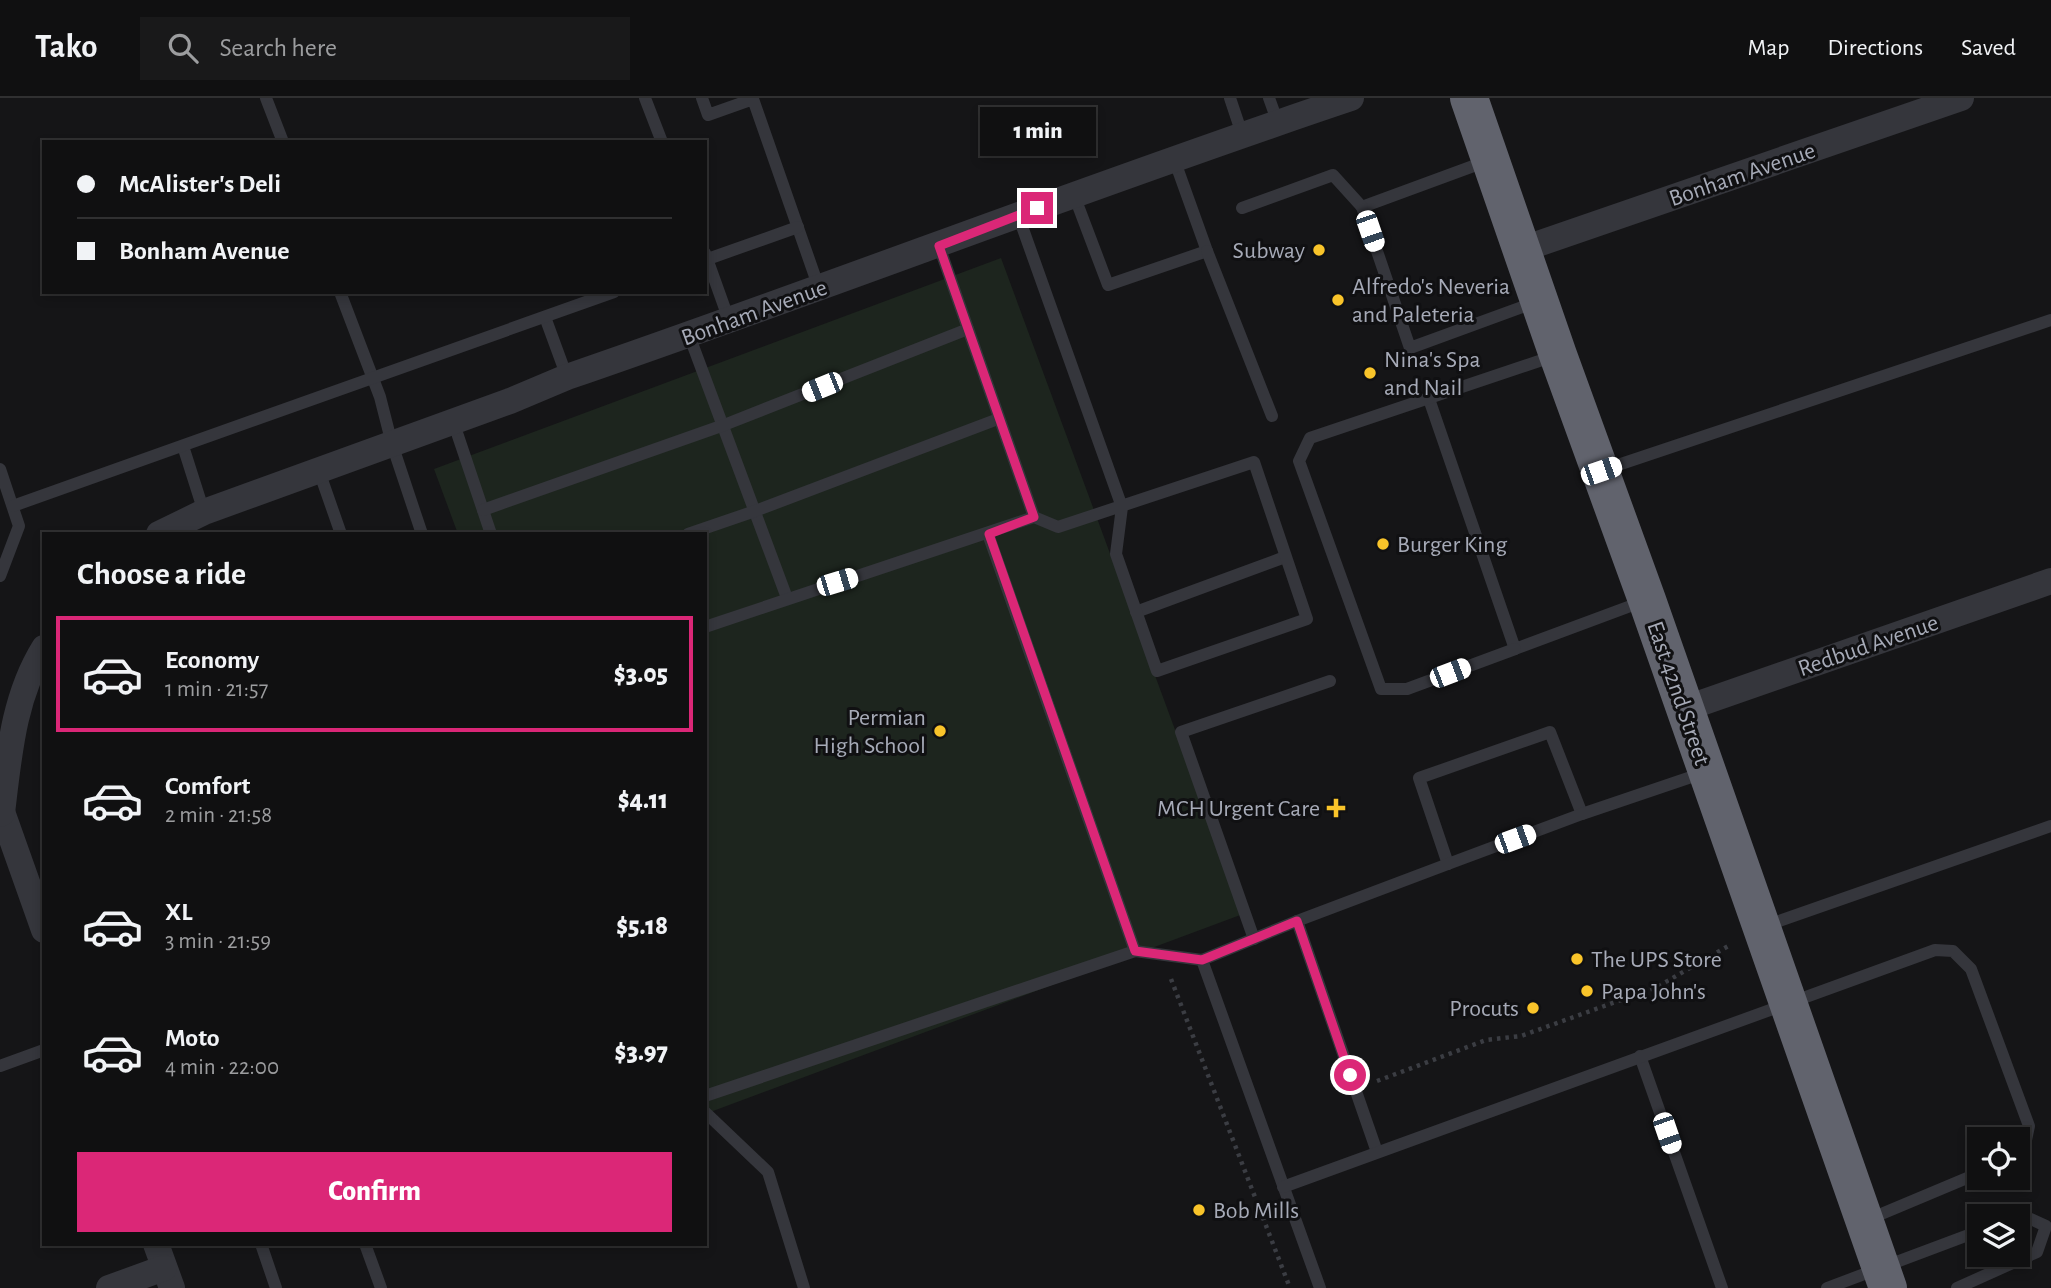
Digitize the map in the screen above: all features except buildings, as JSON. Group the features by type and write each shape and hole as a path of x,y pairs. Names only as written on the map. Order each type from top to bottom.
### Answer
{"highway":[{"name":"East 42nd Street","path":"1469,98 1885,1278"}],"street":[{"name":"Bonham Avenue","path":"163,532 204,512 510,401 566,377 939,246 1242,134 1274,110 1351,98"},
{"name":"Bonham Avenue","path":"1523,249 1961,98"},
{"name":"Redbud Avenue","path":"1684,709 2051,581"},
{"path":"42,652 19,702 1,811 42,920"},
{"path":"109,1288 164,1267"}],"lane":[{"path":"266,98 282,140"},
{"path":"645,98 661,140"},
{"path":"702,98 708,115 753,99 819,289"},
{"path":"1230,98 1242,134"},
{"path":"1174,159 1272,416"},
{"path":"1362,207 1491,160"},
{"path":"1241,208 1333,176 1362,207 1410,348 1540,301"},
{"path":"1073,195 1108,285 1207,251"},
{"path":"707,625 1034,517 1058,527 1122,507 1254,462 1307,619 1157,671 1116,554 1122,507 1018,215"},
{"path":"707,257 798,227"},
{"path":"939,246 1034,517"},
{"path":"707,260 729,320"},
{"path":"341,294 380,397 392,444 421,532"},
{"path":"13,506 608,294"},
{"path":"545,317 566,377"},
{"path":"1601,471 2051,320"},
{"path":"483,510 724,425 968,329"},
{"path":"690,335 787,598"},
{"path":"1558,355 1310,438 1299,461 1381,689 1407,689 1647,600"},
{"path":"1429,399 1515,649"},
{"path":"694,532 998,419"},
{"path":"453,422 490,532"},
{"path":"183,446 204,512"},
{"path":"0,469 19,526 0,576"},
{"path":"319,471 340,532"},
{"path":"989,534 1135,951"},
{"path":"1136,612 1285,557"},
{"path":"1254,939 1181,732 1330,681"},
{"path":"1448,864 1419,778 1550,732 1582,814"},
{"path":"707,1095 1135,951 1202,960 1297,921 1582,814 1706,772"},
{"path":"1762,927 2051,826"},
{"path":"1297,921 1377,1152"},
{"path":"1283,1187 1935,950 1953,951 1971,969 2029,1127"},
{"path":"1202,960 1320,1288"},
{"path":"0,1066 42,1051"},
{"path":"1640,1056 1722,1288"},
{"path":"707,1114 768,1172 804,1288"},
{"path":"1865,1221 1967,1178"},
{"path":"1957,1288 2037,1252 2048,1225 2030,1218"},
{"path":"1827,1288 1885,1278 1967,1237"},
{"path":"262,1246 276,1288"},
{"path":"366,1246 381,1288"}],"path":[{"path":"1377,1081 1486,1040 1521,1036 1657,986 1762,927"},
{"path":"1168,972 1290,1288"}],"shaded area":[{"name":"Permian High School","path":"1001,258 1243,914 707,1113 707,532 457,532 434,469"}],"place":[{"name":"Subway","path":"1319,250"},
{"name":"Alfredo's Neveria and Paleteria","path":"1338,300"},
{"name":"Nina's Spa and Nail","path":"1370,373"},
{"name":"Burger King","path":"1383,544"},
{"name":"Permian High School","path":"940,731"},
{"name":"MCH Urgent Care","path":"1336,808"},
{"name":"The UPS Store","path":"1577,959"},
{"name":"Papa John's","path":"1587,991"},
{"name":"Procuts","path":"1533,1008"},
{"name":"Bob Mills","path":"1199,1210"}],"route":[{"path":"1037,208 939,246 1034,517 989,534 1135,951 1202,960 1297,921 1350,1075"}]}
